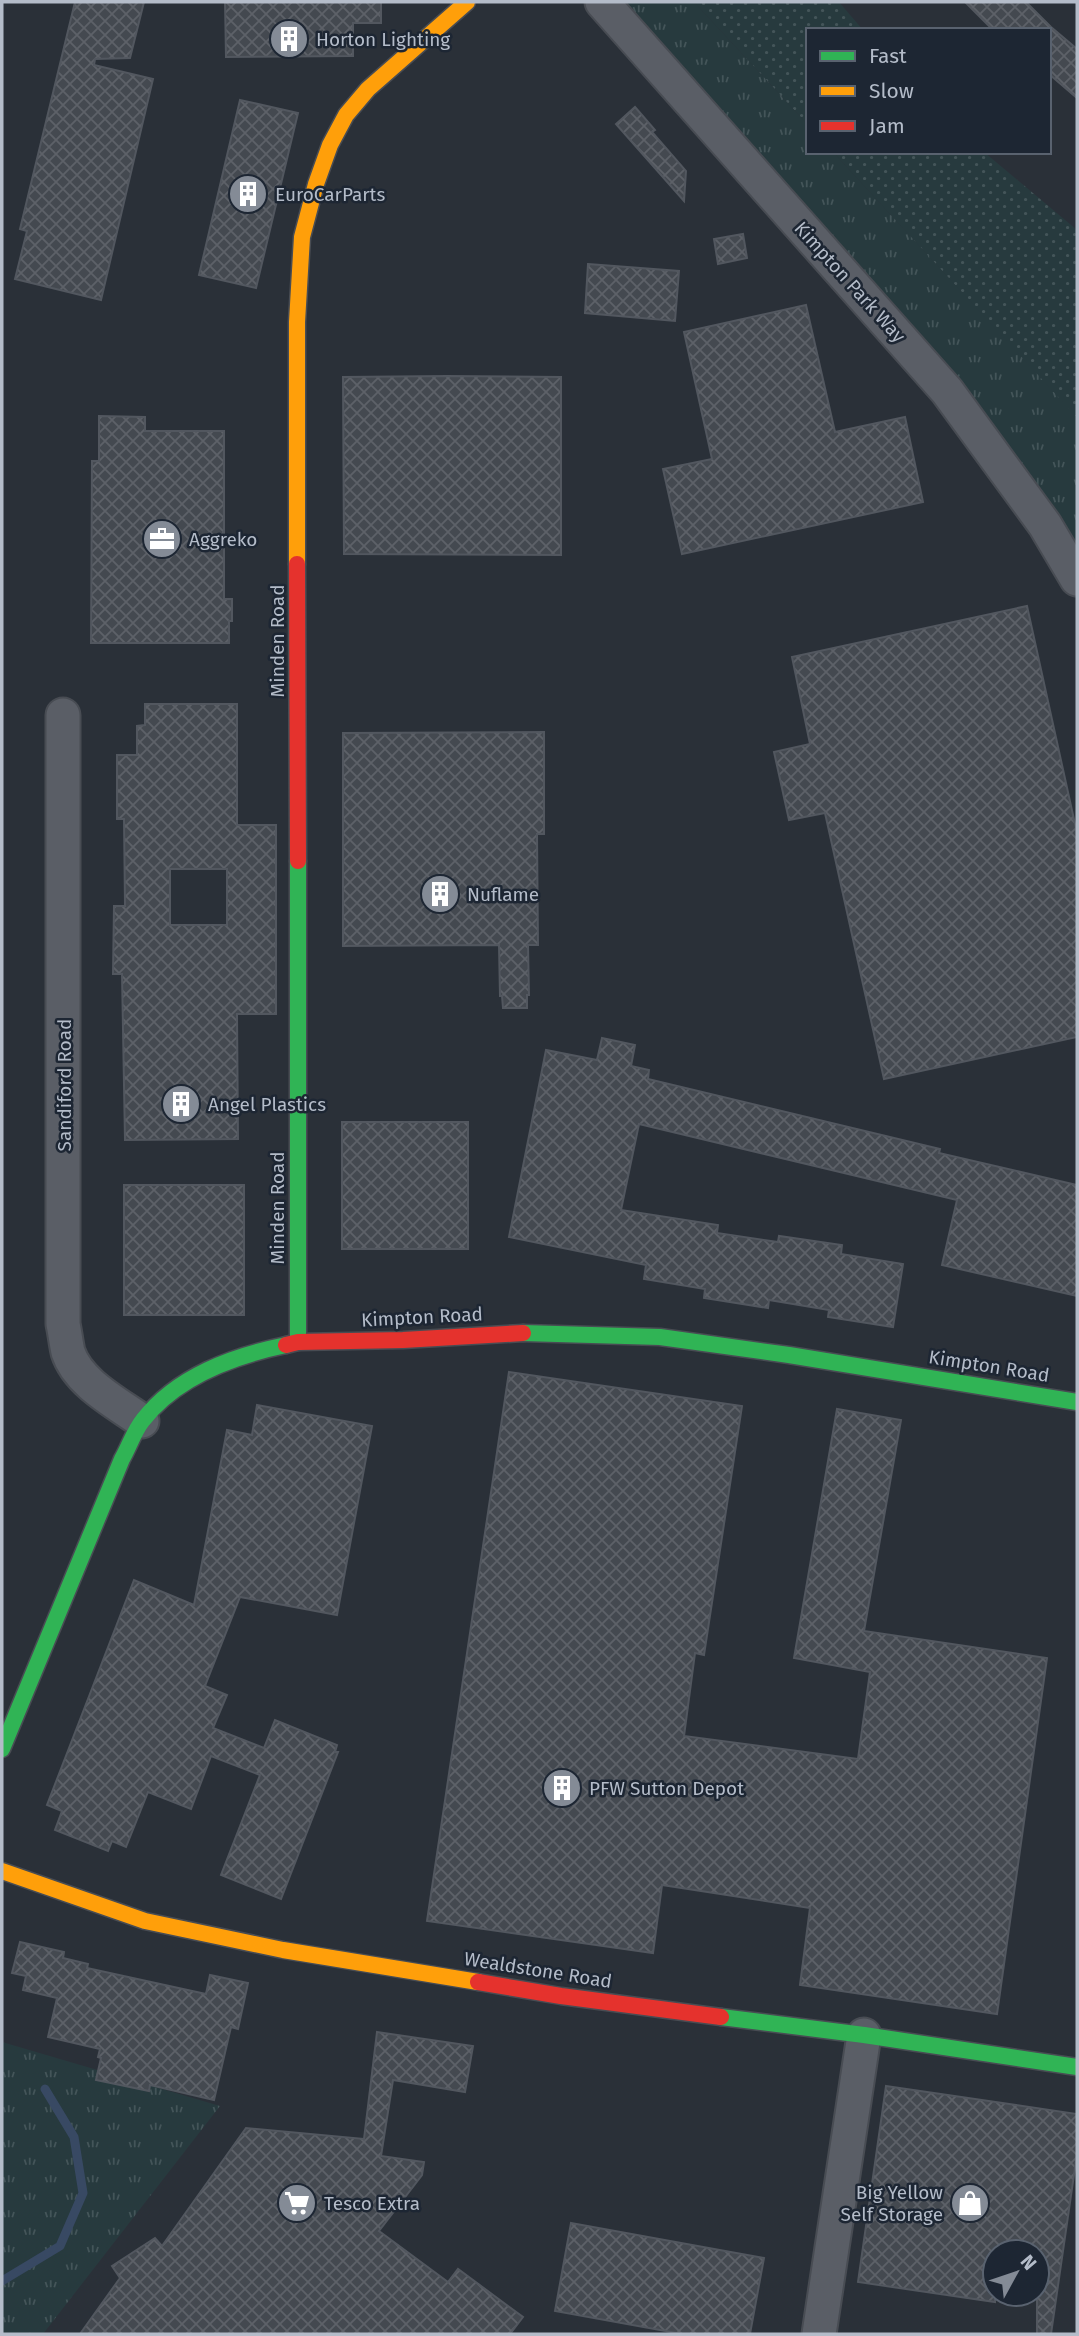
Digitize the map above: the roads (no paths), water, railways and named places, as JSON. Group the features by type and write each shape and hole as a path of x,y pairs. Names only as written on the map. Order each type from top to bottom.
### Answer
{"street":[{"name":"Minden Road","path":"298,1342 297,322 302,237 330,145 346,115 368,89 467,2"},
{"name":"Kimpton Park Way","path":"602,2 947,391 1045,525 1077,579"},
{"name":"Sandiford Road","path":"63,715 63,1324 69,1354 81,1373 142,1421"},
{"name":"Kimpton Road","path":"2,1749 117,1471 142,1421 162,1401 194,1377 249,1354 298,1342 403,1340 519,1333 660,1337 789,1354 1077,1402"},
{"name":"Wealdstone Road","path":"2,1871 145,1921 284,1950 561,1996 864,2035 1077,2067"},
{"path":"819,2334 864,2035"}],"waterway":[{"path":"2,2281 60,2246 83,2193 74,2137 45,2089"}],"place":[{"name":"Horton Lighting","path":"289,39"},
{"name":"EuroCarParts","path":"248,194"},
{"name":"Aggreko","path":"162,539"},
{"name":"Nuflame","path":"440,894"},
{"name":"Angel Plastics","path":"181,1104"},
{"name":"PFW Sutton Depot","path":"562,1788"},
{"name":"Tesco Extra","path":"297,2203"},
{"name":"Big Yellow Self Storage","path":"970,2203"}]}
